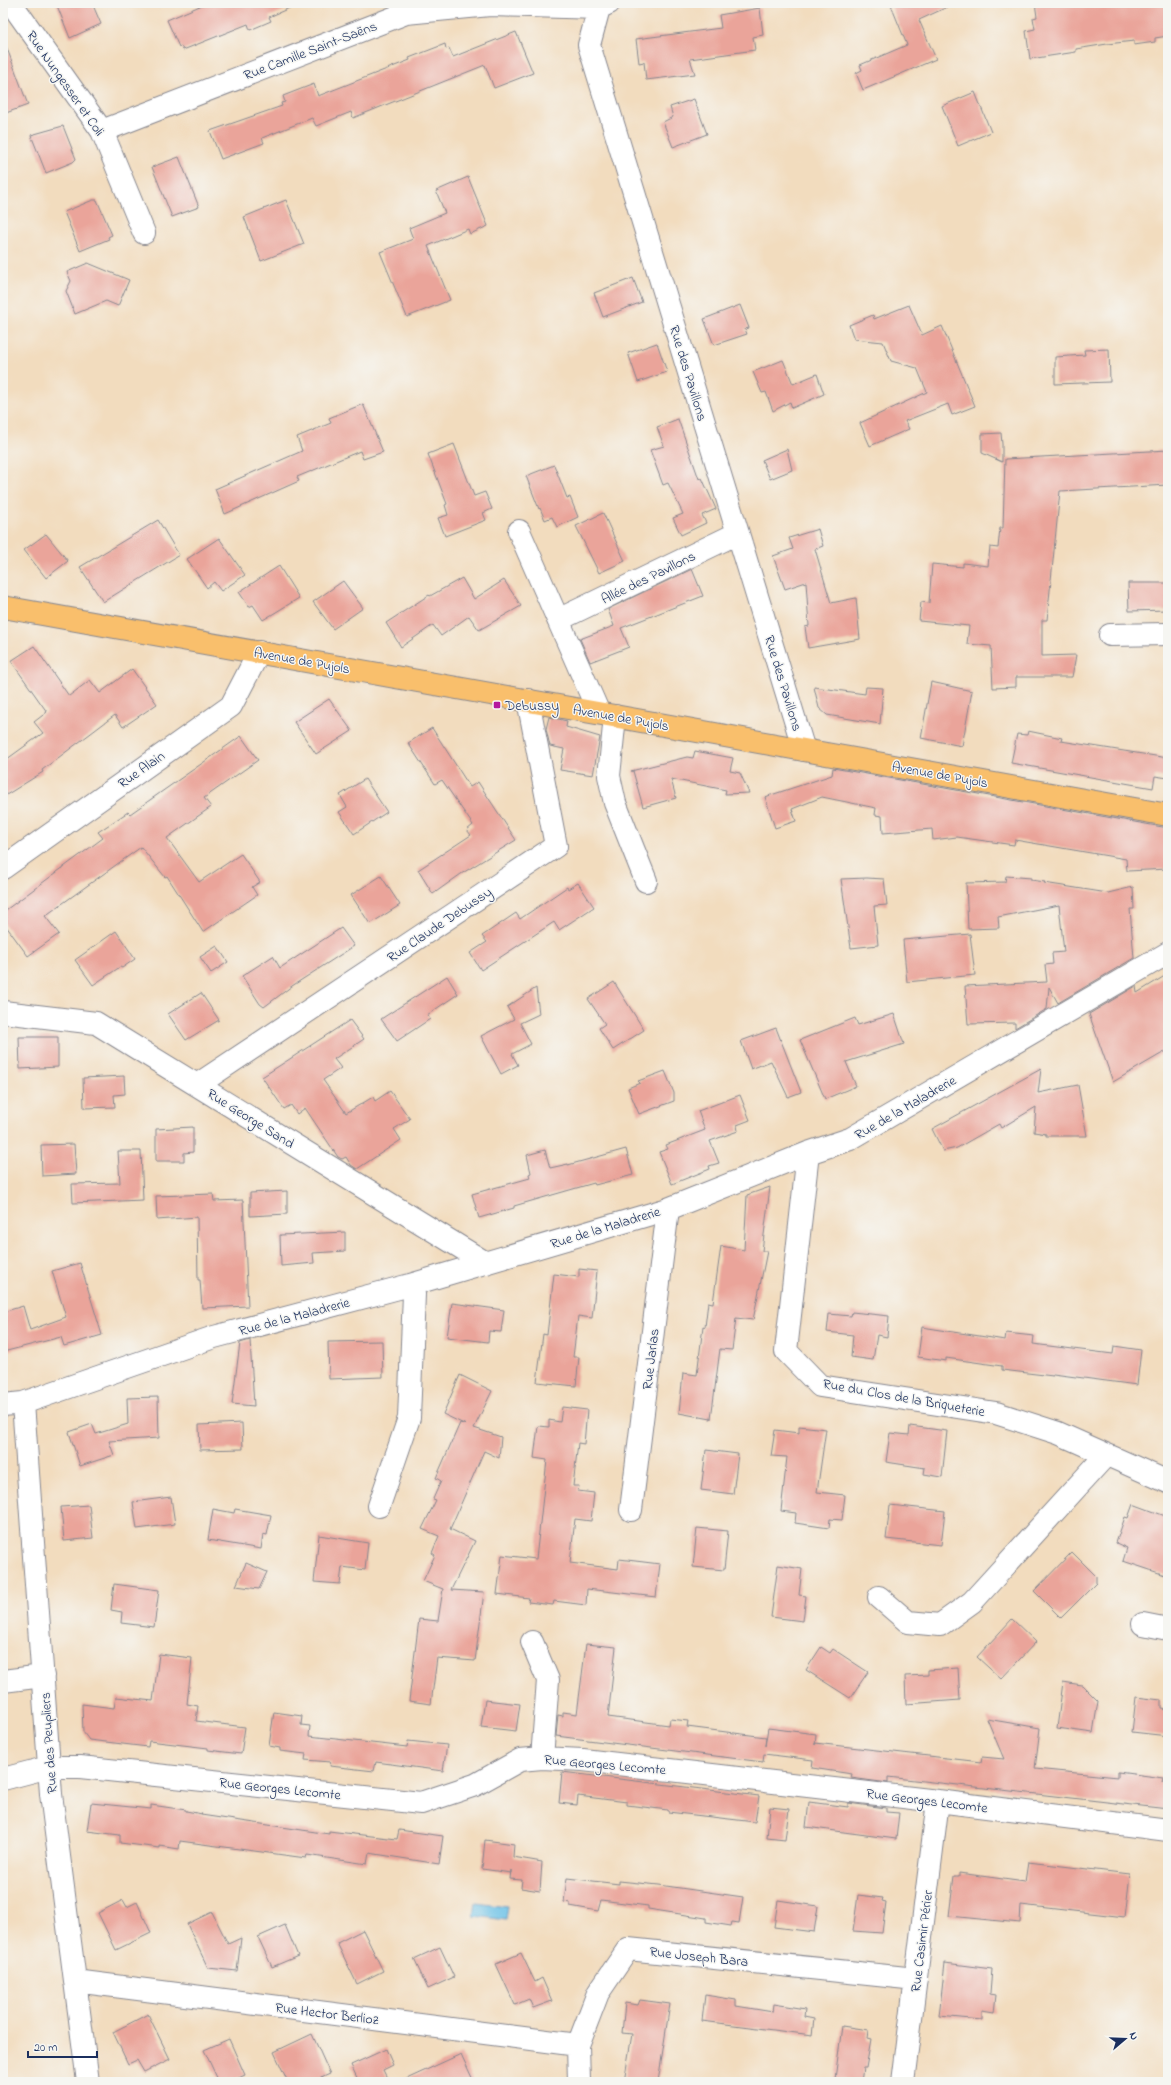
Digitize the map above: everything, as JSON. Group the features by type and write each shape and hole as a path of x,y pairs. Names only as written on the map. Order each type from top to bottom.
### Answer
{"main road":[{"name":"Avenue de Pujols","path":"3,607 1168,815"}],"street":[{"name":"Rue Nungesser et Coli","path":"11,3 102,131 144,232"},
{"name":"Rue Camille Saint-Saëns","path":"102,131 406,13 490,5 604,5"},
{"name":"Rue des Pavillons","path":"604,5 589,45 804,750"},
{"path":"519,532 558,620 607,714 610,776 615,803 646,881"},
{"name":"Allée des Pavillons","path":"558,620 738,533"},
{"path":"1110,635 1168,634"},
{"name":"Rue Alain","path":"3,868 231,706 259,652"},
{"name":"Rue Claude Debussy","path":"197,1085 556,846 528,700"},
{"name":"Rue de la Maladrerie","path":"13,1404 214,1337 410,1286 668,1209 850,1139 1168,953"},
{"name":"Rue George Sand","path":"3,1012 96,1023 486,1263"},
{"name":"Rue du Clos de la Briqueterie","path":"808,1154 786,1351 820,1386 996,1413 1058,1433 1168,1482"},
{"name":"Rue Jarlas","path":"632,1510 668,1209"},
{"path":"379,1506 409,1418 414,1294 410,1286"},
{"name":"Rue des Peupliers","path":"13,1404 43,1676 49,1767 88,2082"},
{"path":"879,1597 908,1622 940,1625 972,1602 1106,1455"},
{"path":"1143,1624 1168,1629"},
{"path":"532,1642 548,1680 542,1758"},
{"path":"3,1682 43,1676"},
{"name":"Rue Georges Lecomte","path":"3,1780 49,1767 80,1767 421,1803 475,1785 520,1760 542,1758 583,1760 938,1800 1168,1830"},
{"name":"Rue Casimir Périer","path":"903,2082 938,1800"},
{"name":"Rue Joseph Bara","path":"579,2082 578,2045 598,1993 628,1949 916,1979"},
{"name":"Rue Hector Berlioz","path":"75,1980 578,2045"}],"water":[{"path":"476,1903 508,1907 506,1920 474,1916"}],"building":[{"path":"56,3 92,3 101,24 70,38"},
{"path":"207,3 301,3 269,17 271,21 250,30 248,24 183,50 181,46 179,47 167,20"},
{"path":"890,3 956,3 919,20 936,59 863,90 856,73 862,70 860,65 907,45"},
{"path":"1035,3 1167,3 1168,36 1155,38 1155,42 1134,45 1134,41 1107,44 1076,49 1076,52 1030,59 1026,31 1035,29 1033,18 1037,17"},
{"path":"760,8 763,35 753,37 755,50 690,59 695,74 646,80 644,62 639,63 636,39 721,28 719,15"},
{"path":"516,32 533,73 494,88 485,65 353,118 351,112 316,126 312,118 262,138 264,143 221,159 210,131 282,106 281,103 285,102 283,96 314,84 318,96 410,60 409,58 445,44 446,49 449,48 453,57"},
{"path":"3,43 5,43 28,105 3,114"},
{"path":"975,92 991,132 958,146 942,106"},
{"path":"694,99 707,134 673,147 663,122 673,117 670,107"},
{"path":"63,126 76,159 73,162 46,173 31,135"},
{"path":"179,157 199,207 172,217 152,167"},
{"path":"468,177 488,226 470,234 468,229 428,246 450,300 407,317 380,252 413,239 409,228 445,213 436,191"},
{"path":"93,200 97,200 112,235 108,237 109,239 80,251 64,212"},
{"path":"286,200 304,244 261,261 244,217"},
{"path":"88,263 129,280 118,306 106,301 75,314 66,291 71,281 67,272"},
{"path":"633,278 642,302 603,317 594,293"},
{"path":"740,305 749,328 745,329 747,334 714,345 704,319"},
{"path":"909,305 922,335 942,326 975,406 952,415 948,404 905,421 909,429 870,446 860,423 927,392 917,368 891,361 883,342 854,339 849,325 873,315 874,319"},
{"path":"657,343 667,372 638,382 628,353"},
{"path":"1109,349 1110,382 1055,384 1055,357 1085,355 1084,350"},
{"path":"783,360 793,384 817,374 824,394 792,408 790,402 773,411 766,392 762,393 753,372"},
{"path":"363,404 383,452 363,459 360,451 297,477 299,481 225,514 215,489 302,451 297,437 331,423 329,418"},
{"path":"678,419 699,479 702,478 716,509 702,515 706,523 681,535 673,518 683,514 668,483 663,485 650,450 664,446 657,427"},
{"path":"1001,433 1002,462 982,453 982,434"},
{"path":"454,444 474,496 485,492 492,509 483,513 486,520 445,536 438,518 448,515 445,505 447,504 428,454"},
{"path":"787,449 792,470 770,479 762,460"},
{"path":"1168,450 1168,485 1060,491 1047,620 1042,620 1042,656 1076,655 1072,677 1016,677 1016,687 993,688 991,646 967,644 969,626 919,621 921,602 929,603 932,564 963,567 963,563 988,566 990,547 998,548 1000,528 1003,528 1005,459"},
{"path":"554,465 567,498 570,497 578,517 557,527 552,517 545,520 526,476"},
{"path":"603,513 625,561 599,573 576,526"},
{"path":"158,520 179,555 103,602 80,567"},
{"path":"818,529 823,546 815,549 831,603 856,598 860,639 808,648 805,627 809,626 806,582 785,589 773,556 793,549 789,538"},
{"path":"46,534 68,561 46,578 24,550"},
{"path":"219,538 245,575 221,591 214,582 207,588 187,559"},
{"path":"279,566 299,598 263,620 253,605 249,607 239,592"},
{"path":"692,569 703,596 621,628 629,647 590,662 580,639 614,626 608,609"},
{"path":"462,578 474,599 504,580 521,606 479,630 469,616 441,636 433,625 401,647 386,623 429,595 430,596"},
{"path":"343,581 363,608 333,629 313,602"},
{"path":"1128,583 1168,583 1168,610 1129,611"},
{"path":"34,646 69,696 90,680 100,693 132,669 157,704 123,727 115,715 42,770 43,772 3,797 3,762 43,733 34,722 47,712 11,661"},
{"path":"931,682 972,691 962,746 921,738"},
{"path":"814,687 865,694 866,687 883,688 880,724 827,715 819,708"},
{"path":"329,699 352,731 316,754 294,722"},
{"path":"549,717 567,721 566,727 600,737 593,775 560,770 564,749 550,746 546,729"},
{"path":"432,728 470,787 478,782 516,840 461,874 433,894 418,870 471,835 467,830 473,825 442,780 435,784 408,743"},
{"path":"1028,731 1062,738 1061,741 1168,758 1168,778 1155,776 1153,788 1011,763 1017,734 1027,735"},
{"path":"241,736 258,760 204,798 211,807 167,838 199,882 241,854 260,882 252,887 257,895 203,932 167,876 165,877 141,847 45,916 59,934 28,956 3,922 3,912 103,838 98,832 128,812 130,814"},
{"path":"695,751 733,758 730,771 740,773 749,793 725,794 726,790 671,779 676,798 643,807 633,771 631,771 687,757 693,758"},
{"path":"833,768 1168,828 1168,869 1127,871 1126,859 1015,840 1014,845 957,837 933,840 932,829 883,833 882,816 875,815 876,808 822,797 792,809 796,821 775,828 765,797 832,775"},
{"path":"365,779 387,812 354,834 339,812 347,807 340,795"},
{"path":"381,876 400,905 370,924 351,895"},
{"path":"1006,876 1031,878 1031,880 1045,882 1044,883 1108,893 1133,887 1134,909 1130,909 1134,958 1058,1003 1049,987 1047,1009 1015,1028 1015,1023 968,1024 965,986 1047,982 1045,965 1053,964 1052,953 1064,952 1059,905 998,917 999,928 968,929 966,883 1005,882"},
{"path":"841,879 884,879 887,905 874,906 878,945 851,948"},
{"path":"578,883 594,907 559,930 554,922 481,970 470,953 487,942 482,936 516,913 520,919 567,887 568,889"},
{"path":"341,928 354,946 292,986 264,1007 260,1004 242,976 273,956 280,968"},
{"path":"116,931 135,959 93,985 75,960"},
{"path":"970,934 975,975 907,982 903,940"},
{"path":"217,946 228,962 211,973 200,957"},
{"path":"1168,974 1168,1050 1113,1082 1089,1014 1136,986 1137,993"},
{"path":"447,976 458,994 427,1015 430,1019 397,1041 381,1019"},
{"path":"614,982 644,1030 613,1050 599,1028 605,1024 588,999"},
{"path":"536,988 539,1014 520,1023 531,1044 512,1054 518,1065 501,1074 481,1036 514,1019 507,1007"},
{"path":"201,993 219,1020 186,1040 168,1014"},
{"path":"894,1014 904,1044 846,1062 856,1086 825,1099 800,1040 855,1018 858,1025"},
{"path":"350,1020 364,1039 334,1059 341,1068 323,1080 346,1113 373,1097 375,1101 390,1091 410,1119 394,1129 401,1140 357,1169 351,1165 346,1157 342,1159 338,1157 305,1108 297,1114 291,1105 284,1109 262,1077"},
{"path":"776,1028 801,1092 788,1097 771,1061 751,1069 741,1041"},
{"path":"19,1037 58,1037 58,1067 20,1069"},
{"path":"1041,1069 1038,1093 1078,1085 1087,1136 1046,1136 1046,1134 1034,1132 1036,1107 1001,1128 999,1124 957,1148 943,1151 932,1129"},
{"path":"665,1071 674,1093 674,1101 639,1114 628,1088 640,1083 638,1081"},
{"path":"124,1076 125,1094 114,1095 115,1107 84,1108 83,1078"},
{"path":"740,1095 750,1120 737,1125 738,1131 710,1141 719,1163 709,1166 710,1169 672,1184 659,1152 668,1149 666,1145 705,1130 698,1111"},
{"path":"193,1127 193,1152 184,1153 184,1161 156,1161 156,1129"},
{"path":"74,1144 76,1174 42,1176 41,1145"},
{"path":"626,1149 633,1175 595,1185 594,1183 514,1206 514,1208 479,1218 472,1194 530,1178 529,1174 531,1173 527,1155 545,1150 550,1168 568,1165"},
{"path":"118,1151 141,1151 143,1200 73,1203 72,1184 120,1183"},
{"path":"770,1187 762,1251 767,1251 753,1320 736,1318 732,1350 720,1349 711,1419 679,1413 683,1373 697,1375 703,1326 705,1327 708,1302 713,1303 721,1246 744,1250 747,1195"},
{"path":"287,1191 287,1214 250,1216 250,1193"},
{"path":"213,1194 214,1201 243,1200 248,1306 202,1308 200,1280 198,1280 197,1217 157,1220 156,1196"},
{"path":"345,1232 345,1251 313,1253 314,1263 281,1266 280,1235"},
{"path":"80,1263 102,1335 64,1346 61,1337 3,1352 3,1312 23,1306 30,1330 66,1317 52,1271"},
{"path":"579,1269 597,1271 592,1318 578,1316 573,1357 579,1357 576,1386 537,1382 543,1334 547,1335 554,1274 579,1277"},
{"path":"452,1303 504,1310 501,1332 489,1331 488,1342 447,1337"},
{"path":"852,1312 889,1316 887,1337 877,1335 873,1360 851,1357 853,1335 827,1332 829,1314 851,1316"},
{"path":"922,1327 1005,1340 1006,1333 1034,1336 1033,1344 1113,1354 1114,1346 1141,1350 1137,1385 1053,1374 1053,1376 1002,1370 1002,1366 946,1358 946,1361 918,1357"},
{"path":"250,1340 254,1406 232,1404 240,1343"},
{"path":"382,1341 383,1377 329,1379 328,1342"},
{"path":"460,1375 492,1391 474,1428 501,1437 499,1458 484,1451 450,1529 475,1541 451,1590 484,1592 475,1661 437,1658 431,1704 409,1701 419,1619 438,1621 443,1589 423,1581 435,1555 432,1553 439,1536 422,1529 436,1500 433,1499 441,1481 436,1478 460,1423 466,1425 443,1414"},
{"path":"158,1397 159,1438 109,1441 114,1455 80,1466 69,1432 92,1424 96,1434 128,1424 127,1398"},
{"path":"562,1407 587,1410 584,1444 578,1443 573,1486 579,1486 578,1491 594,1493 591,1521 575,1519 570,1563 618,1569 619,1559 660,1564 656,1597 587,1589 586,1605 554,1601 553,1605 528,1602 529,1598 497,1594 502,1555 536,1559 547,1460 534,1458 538,1426 549,1427 549,1420 560,1422"},
{"path":"242,1423 243,1449 200,1450 199,1425"},
{"path":"799,1426 826,1429 817,1492 845,1495 842,1520 830,1519 829,1528 795,1523 796,1513 781,1511 787,1457 771,1456 775,1430 799,1433"},
{"path":"910,1426 947,1431 942,1477 924,1474 925,1468 886,1462 890,1433 909,1435"},
{"path":"706,1450 738,1454 733,1494 701,1490"},
{"path":"171,1497 175,1524 137,1529 133,1502"},
{"path":"1133,1504 1168,1517 1168,1576 1123,1561 1127,1548 1116,1543 1125,1517 1128,1518"},
{"path":"89,1505 93,1538 64,1541 61,1507"},
{"path":"890,1505 945,1511 941,1545 886,1539"},
{"path":"213,1509 234,1513 235,1509 271,1515 267,1535 263,1534 261,1549 208,1540"},
{"path":"697,1528 728,1531 724,1570 693,1567"},
{"path":"319,1535 368,1543 365,1570 342,1567 340,1584 314,1582"},
{"path":"1072,1552 1096,1576 1096,1583 1061,1618 1034,1591"},
{"path":"246,1563 267,1572 259,1589 236,1586"},
{"path":"778,1565 802,1569 799,1595 806,1596 803,1621 771,1617"},
{"path":"114,1584 159,1590 154,1627 121,1623 122,1612 111,1610"},
{"path":"1012,1619 1036,1642 1001,1679 977,1657"},
{"path":"586,1644 616,1647 608,1717 669,1725 670,1719 688,1721 687,1727 766,1737 765,1746 768,1728 816,1734 815,1743 981,1762 982,1757 1004,1759 987,1719 1040,1728 1035,1769 1118,1777 1118,1772 1164,1778 1163,1782 1168,1782 1168,1809 888,1777 888,1783 851,1778 852,1774 812,1768 813,1760 764,1754 763,1762 556,1736 558,1715 563,1716 563,1712 577,1714"},
{"path":"821,1647 830,1653 833,1649 868,1672 850,1698 806,1670"},
{"path":"159,1654 192,1658 187,1704 198,1706 196,1721 245,1727 241,1754 208,1750 208,1748 149,1741 148,1747 89,1740 83,1732 82,1704 114,1708 116,1697 153,1701"},
{"path":"958,1668 960,1700 906,1704 905,1676 928,1675 928,1670"},
{"path":"1063,1682 1082,1685 1098,1701 1093,1733 1057,1728"},
{"path":"1136,1697 1161,1700 1161,1709 1168,1710 1168,1736 1132,1732"},
{"path":"485,1700 520,1704 516,1731 481,1727"},
{"path":"274,1712 302,1716 301,1725 310,1726 309,1736 407,1747 408,1741 447,1745 443,1771 376,1762 374,1771 330,1766 331,1762 305,1760 306,1754 280,1751 280,1748 269,1746"},
{"path":"562,1772 759,1796 755,1822 668,1812 668,1810 627,1805 627,1802 578,1796 577,1805 559,1803"},
{"path":"809,1802 848,1807 848,1803 886,1808 886,1812 899,1813 896,1839 806,1827"},
{"path":"91,1803 151,1809 151,1805 186,1810 202,1814 201,1815 329,1834 329,1831 397,1839 399,1830 443,1836 439,1864 369,1853 367,1864 307,1855 306,1858 180,1841 179,1849 160,1846 160,1848 120,1843 120,1835 87,1831"},
{"path":"770,1807 789,1809 785,1840 767,1838"},
{"path":"485,1840 514,1844 513,1857 542,1862 540,1891 521,1888 522,1880 510,1879 511,1873 482,1869"},
{"path":"1028,1862 1130,1874 1125,1917 1021,1905 1020,1923 949,1916 954,1876 959,1876 959,1873 1025,1882"},
{"path":"567,1878 619,1884 619,1881 659,1885 743,1897 739,1923 732,1922 731,1926 706,1922 706,1918 648,1909 648,1906 601,1900 598,1911 570,1906 570,1903 564,1902"},
{"path":"858,1895 883,1898 882,1901 886,1902 882,1933 853,1931"},
{"path":"123,1900 127,1907 137,1902 151,1933 116,1950 98,1913"},
{"path":"778,1900 818,1906 814,1932 774,1927"},
{"path":"212,1912 228,1944 241,1938 237,1971 208,1968 187,1924"},
{"path":"285,1925 298,1956 272,1967 258,1937"},
{"path":"363,1930 383,1971 357,1984 337,1943"},
{"path":"440,1947 454,1977 428,1989 414,1959"},
{"path":"521,1953 535,1982 542,1978 552,2001 533,2008 529,1999 515,2005 496,1964"},
{"path":"945,1963 992,1969 990,1994 996,1995 994,2013 982,2011 982,2020 939,2016"},
{"path":"705,1995 736,2000 736,2006 773,2012 774,2004 805,2009 804,2017 814,2019 812,2035 702,2021"},
{"path":"640,2000 670,2004 658,2082 624,2082 632,2034 622,2033 625,2003 638,2005"},
{"path":"148,2014 170,2059 144,2072 137,2060 128,2064 113,2032"},
{"path":"842,2026 868,2030 867,2039 871,2040 866,2068 863,2068 861,2082 835,2079"},
{"path":"312,2034 330,2074 312,2082 288,2082 274,2052"},
{"path":"229,2039 245,2075 230,2082 219,2082 204,2050"},
{"path":"386,2049 393,2065 383,2070 389,2082 359,2082 351,2065"},
{"path":"461,2054 474,2082 400,2082"}],"place":[{"name":"Debussy","path":"497,705"}]}
